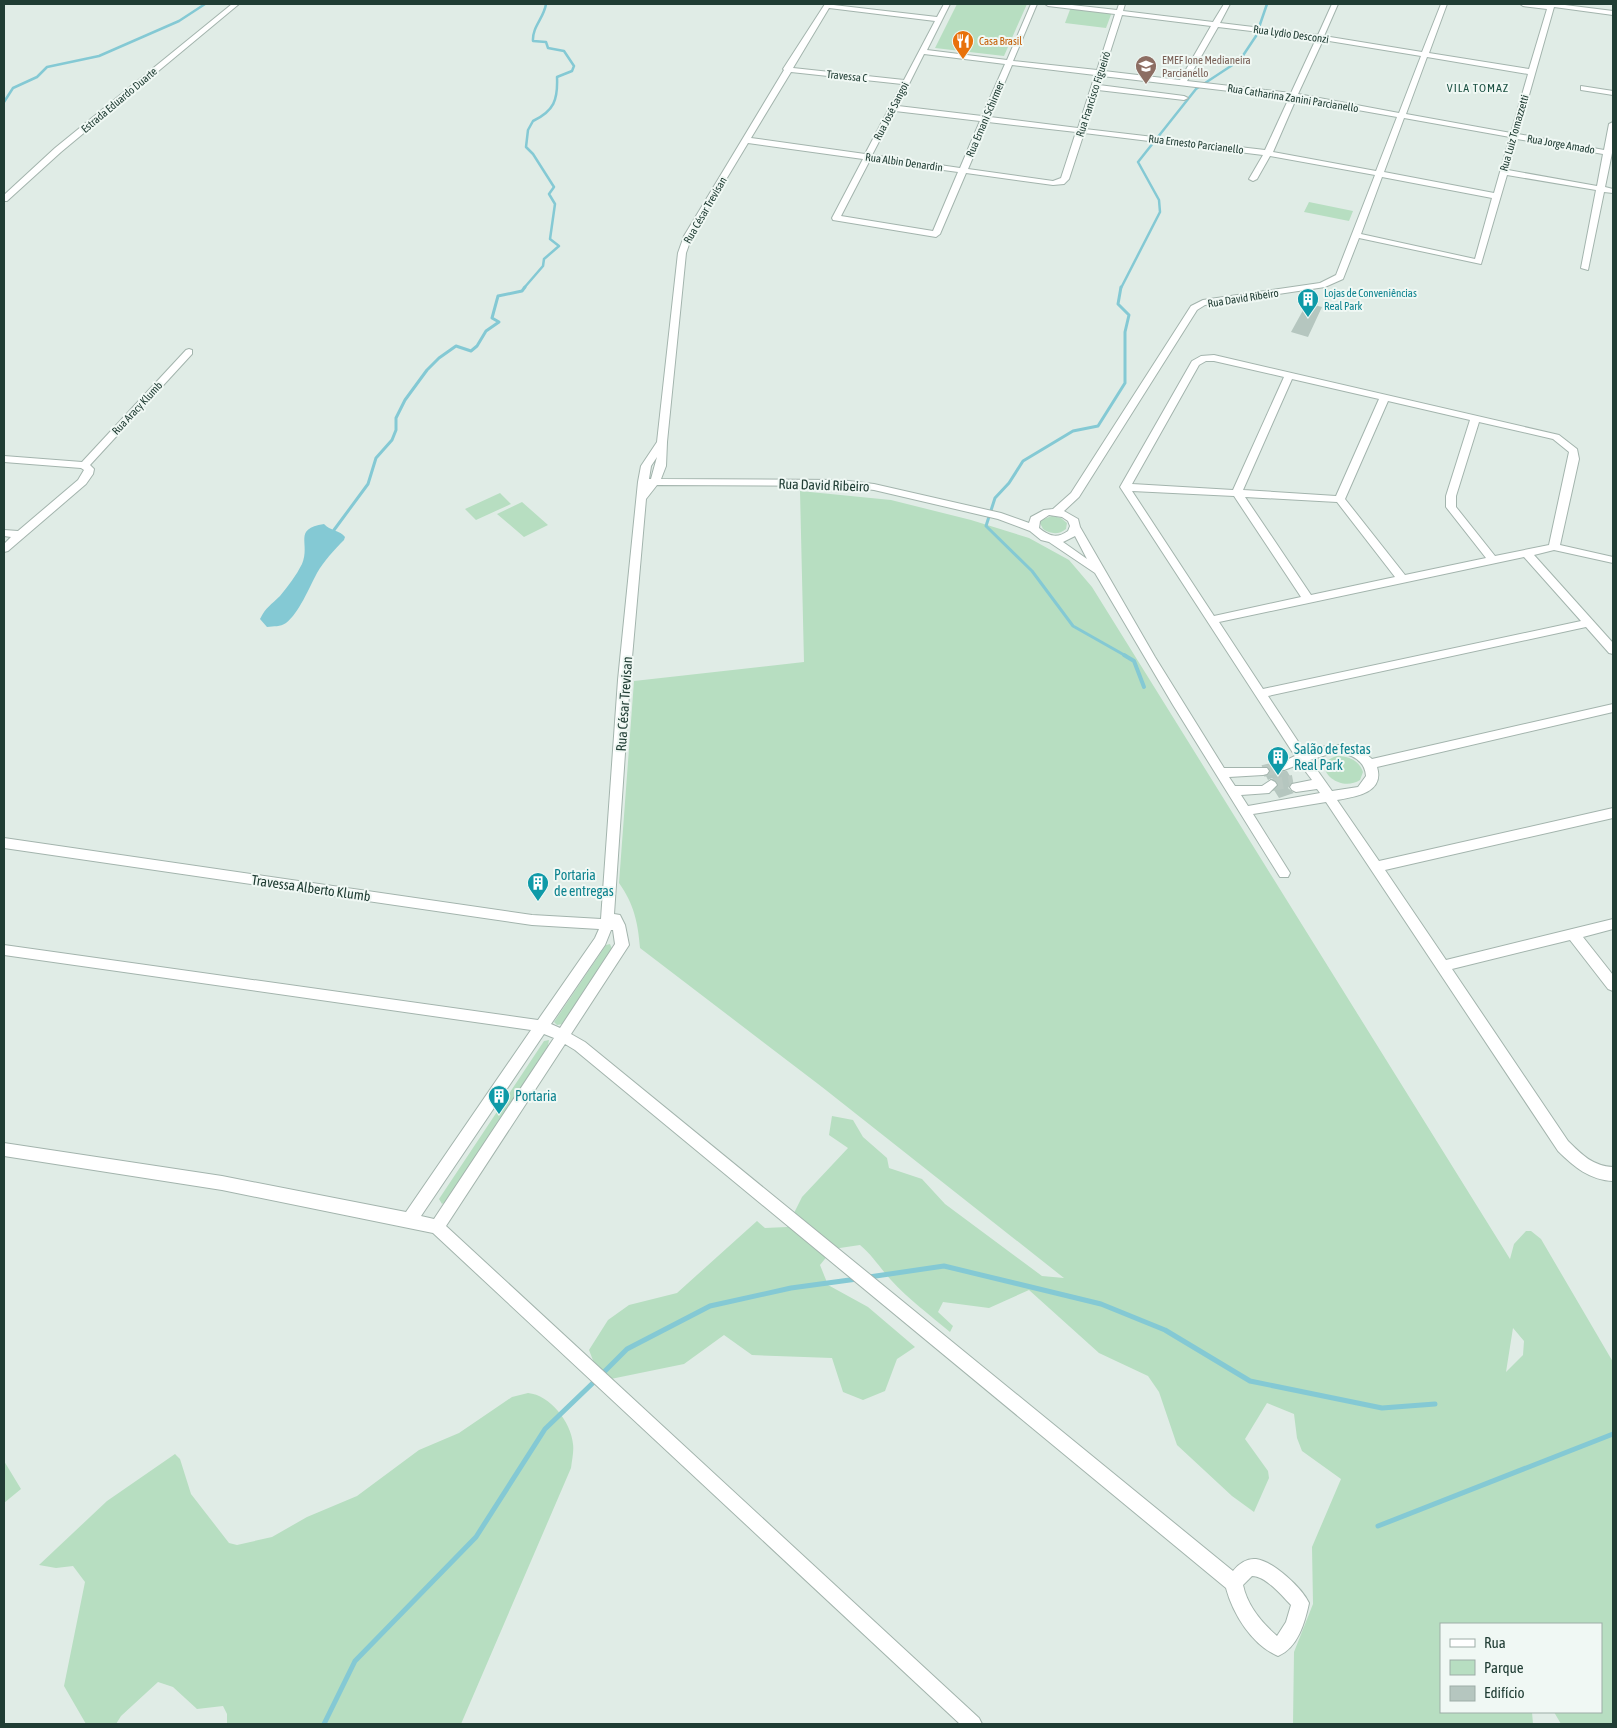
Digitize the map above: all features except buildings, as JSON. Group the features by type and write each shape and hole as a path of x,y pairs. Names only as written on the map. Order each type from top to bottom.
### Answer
{"street":[{"name":"Estrada Eduardo Duarte","path":"4,199 58,150 236,4"},
{"name":"Rua José Sangoi","path":"936,234 836,218 946,4"},
{"name":"Rua Ernani Schirmer","path":"936,234 1034,4"},
{"name":"Rua Lydio Desconzi","path":"1048,4 1320,37 1532,72"},
{"name":"Rua Francisco Figueiró","path":"1061,182 1065,179 1122,4"},
{"path":"1095,87 1186,101 1187,83 1227,4"},
{"path":"1253,179 1268,154 1334,4"},
{"name":"Rua David Ribeiro","path":"1056,512 1075,495 1194,308 1203,303 1322,285 1340,277 1444,4"},
{"path":"1523,4 1613,12"},
{"path":"828,5 939,19"},
{"name":"Rua César Trevisan","path":"643,497 655,482 662,468 662,442 683,247 828,5"},
{"name":"Rua Luiz Tomazzetti","path":"1356,235 1478,262 1550,6"},
{"name":"Rua Catharina Zanini Parcianello","path":"922,52 1294,96 1514,136"},
{"name":"Travessa C","path":"788,69 906,82"},
{"path":"1584,88 1613,93"},
{"name":"Rua Ernesto Parcianello","path":"893,108 1081,129 1268,154 1497,196"},
{"path":"1585,268 1613,124"},
{"name":"Rua Jorge Amado","path":"1514,136 1608,152"},
{"name":"Rua Albin Denardin","path":"746,140 1053,183 1061,182"},
{"path":"1504,172 1613,190"},
{"name":"Rua Aracy Klumb","path":"84,465 189,352"},
{"path":"1125,487 1195,363 1204,358 1214,358 1556,437 1574,451 1574,459 1554,547"},
{"path":"1237,493 1289,375"},
{"path":"1340,499 1385,397"},
{"path":"1475,418 1451,496 1451,507 1493,560"},
{"name":"Rua César Trevisan","path":"613,925 609,911 624,680 643,482 646,466 662,442"},
{"path":"4,459 84,465 88,469 88,474 82,482 4,549"},
{"name":"Rua David Ribeiro","path":"643,482 840,483 874,487 1001,516 1034,529"},
{"path":"1125,487 1340,499 1402,579"},
{"path":"1125,487 1328,797 1564,1146 1588,1169 1604,1174 1613,1174"},
{"path":"1237,493 1308,599"},
{"name":"Rua David Ribeiro","path":"1071,518 1075,495"},
{"path":"1100,573 1052,539 1038,534 1034,529 1035,519 1040,515 1056,512 1071,518 1075,523 1076,529 1100,573 1284,873"},
{"name":"Rua David Ribeiro","path":"1001,516 1040,515"},
{"path":"1052,539 1067,538 1076,529"},
{"path":"4,533 20,535"},
{"path":"1211,620 1554,547 1613,560"},
{"path":"1527,553 1613,650"},
{"path":"1260,694 1588,623"},
{"path":"1369,764 1613,708"},
{"path":"1245,811 1361,791 1369,785 1373,777 1372,768 1369,764 1357,754 1346,749 1335,748 1284,766"},
{"path":"1222,774 1263,771"},
{"path":"1295,784 1318,781"},
{"path":"1232,791 1270,788"},
{"path":"1376,867 1613,813"},
{"name":"Travessa Alberto Klumb","path":"4,843 532,920 613,925"},
{"path":"1443,966 1613,924"},
{"path":"410,1219 600,941 613,925 622,945 437,1226"},
{"path":"1573,934 1613,985"},
{"path":"4,950 542,1026 563,1035 580,1046 1234,1583"},
{"path":"4,1150 222,1183 410,1219 437,1226 973,1724"}],"green space":[{"path":"957,4 1027,4 1004,56 935,48"},
{"path":"1071,7 1112,12 1106,28 1065,23"},
{"path":"1309,202 1353,211 1349,221 1304,212"},
{"path":"800,491 891,500 971,520 1029,538 1069,560 1092,587 1510,1259 1514,1244 1526,1231 1531,1231 1541,1239 1613,1362 1613,1724 1561,1724 1555,1713 1602,1713 1602,1623 1440,1623 1440,1713 1532,1713 1533,1724 1293,1724 1294,1652 1313,1604 1312,1547 1341,1479 1302,1451 1297,1438 1294,1414 1267,1403 1245,1439 1268,1471 1269,1478 1254,1512 1232,1496 1177,1445 1159,1392 1148,1376 1099,1353 1029,1290 989,1308 943,1302 938,1312 953,1326 950,1332 905,1294 860,1245 833,1249 820,1265 828,1285 868,1307 915,1347 897,1359 885,1391 863,1400 843,1392 832,1358 752,1355 724,1335 684,1364 601,1381 589,1350 608,1320 629,1305 677,1293 757,1221 765,1228 787,1227 802,1197 848,1148 829,1135 832,1116 853,1120 863,1137 887,1158 889,1168 922,1179 945,1204 1042,1276 1064,1278 822,1087 640,948 634,914 628,898 619,883 634,681 804,662","holes":["1513,1328 1524,1341 1523,1355 1506,1372"]},
{"path":"500,493 511,504 476,520 465,509"},
{"path":"522,502 548,525 524,537 497,514"},
{"path":"1052,516 1061,518 1067,523 1066,529 1054,533 1043,529 1040,523 1041,520"},
{"path":"1337,756 1349,758 1359,764 1363,772 1360,780 1352,783 1343,783 1335,781 1329,776 1325,765 1329,760"},
{"path":"610,944 612,949 563,1024 557,1025 554,1022 606,945"},
{"path":"549,1040 548,1046 448,1200 442,1204 439,1199 544,1041"},
{"path":"528,1393 536,1395 551,1404 564,1419 573,1444 571,1468 461,1724 227,1724 227,1714 223,1706 197,1709 173,1687 158,1682 121,1716 116,1724 86,1724 64,1686 85,1582 73,1566 56,1568 39,1565 107,1501 175,1454 180,1459 191,1494 229,1543 237,1545 272,1537 307,1517 357,1496 419,1450 459,1433 512,1397"},
{"path":"4,1461 21,1489 4,1503"}],"water":[{"path":"324,524 343,535 345,537 344,540 320,569 291,619 281,625 267,627 260,619 289,585 302,564 305,550 305,533 314,526"}],"waterway":[{"path":"4,102 13,88 37,77 47,67 99,56 179,21 205,4"},
{"path":"524,288 543,266 544,259 559,246 550,239 555,204 549,194 554,187 533,154 526,147 528,130 533,121 546,113 553,104 557,92 557,77 572,71 574,66 564,51 548,48 546,42 533,41 534,31 546,4"},
{"path":"1121,288 1160,212 1159,200 1138,162 1196,89 1240,60 1256,36 1267,4"},
{"path":"334,530 368,484 376,458 392,440 396,430 396,418 405,400 427,370 439,358 456,346 471,351 477,346 486,331 499,322 492,318 498,296 522,291 525,287"},
{"path":"1121,287 1118,304 1129,315 1125,332 1125,383 1098,426 1073,431 1023,461 1009,483 995,498 986,526 1032,571 1073,626 1126,656"},
{"path":"1124,655 1134,661 1144,687"},
{"path":"869,1277 944,1266 1101,1304 1165,1330 1250,1381 1382,1408 1435,1404"},
{"path":"601,1375 627,1349 710,1306 791,1288 857,1279"},
{"path":"324,1724 355,1661 476,1537 545,1429 596,1380"},
{"path":"1378,1526 1613,1434"}],"tunnel":[{"path":"1263,771 1284,766"},
{"path":"1271,785 1293,781"}],"place":[{"name":"Casa Brasil","path":"963,60"},
{"name":"EMEF Ione Medianeira Parcianello","path":"1146,85"},
{"name":"Lojas de Conveniências Real Park","path":"1308,318"},
{"name":"Salão de festas Real Park","path":"1278,776"},
{"name":"Portaria de entregas","path":"538,902"},
{"name":"Portaria","path":"499,1115"}],"district":[{"name":"VILA TOMAZ","path":"1478,88"}]}
